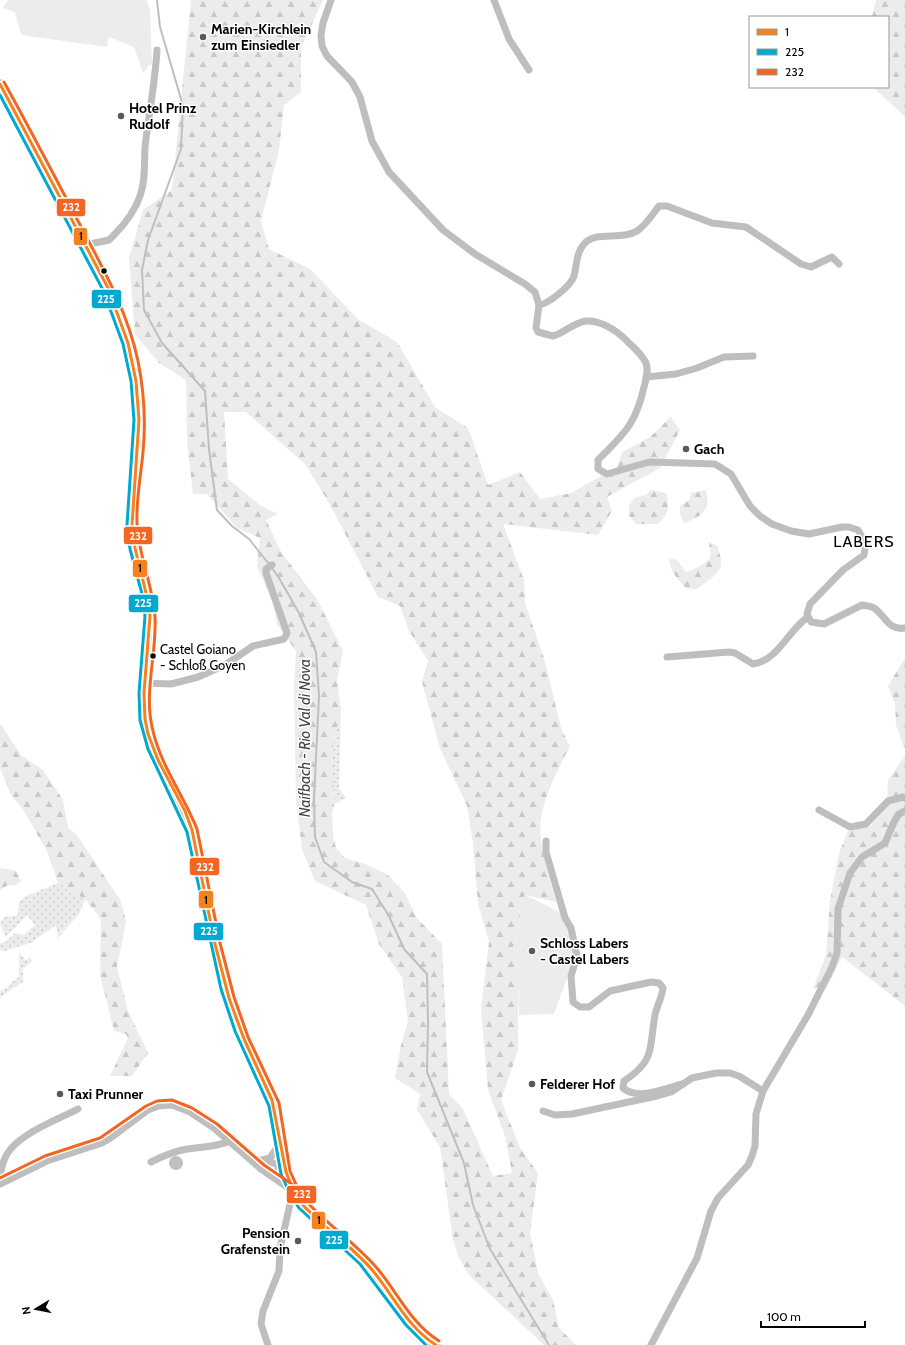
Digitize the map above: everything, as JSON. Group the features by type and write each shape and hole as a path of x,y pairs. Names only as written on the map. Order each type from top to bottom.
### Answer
{"main road":[{"path":"0,84 108,288 122,323 131,352 137,385 139,439 132,529 148,602 150,618 150,635 145,683 145,718 150,742 162,771 191,826 226,991 241,1031 273,1102 284,1168 293,1191 318,1221 369,1267 412,1324 421,1334 436,1345"}],"street":[{"path":"331,0 323,23 322,46 327,56 352,82 360,97 372,142 389,172 443,230 475,254 525,284 535,292 539,305 536,328 538,332 553,336 576,323 586,321 594,322 608,327 621,335 641,355 647,367 640,408 624,434 598,460 598,469 607,474 649,462 705,462 715,464 729,472 750,506 760,516 772,524 791,531 809,534 842,527 849,527 858,530 864,538 867,547 862,559 843,570 810,604 807,614 811,622 824,624 862,605 874,608 888,624 894,627 905,628"},
{"path":"494,0 508,39 529,70"},
{"path":"85,245 108,240 113,236 134,210 141,195 144,181 145,148 155,83 157,50"},
{"path":"539,305 552,299 574,278 579,252 585,243 595,237 614,237 636,232 645,225 659,206 662,205 712,222 746,227 801,264 808,267 832,257 839,264"},
{"path":"646,377 676,374 724,357 752,356"},
{"path":"145,683 171,684 198,676 225,665 253,646 284,639 287,633 266,573 270,566"},
{"path":"667,657 728,652 735,653 752,664 758,663 778,650 799,623 808,616"},
{"path":"819,810 850,827 866,824 888,801 903,796 905,798"},
{"path":"651,1345 697,1258 711,1212 718,1198 748,1165 754,1146 756,1114 763,1091 808,1016 832,967 837,953 838,909 850,873 862,857 886,842 899,814 905,812"},
{"path":"546,841 546,852 565,918 571,928 576,950 577,956 571,976 574,1002 580,1007 588,1007 610,991 651,982 660,983 663,988 662,996 657,1005 650,1050 643,1067 624,1081 623,1088 629,1093 643,1094 683,1084"},
{"path":"543,1111 555,1115 572,1114 671,1092 692,1078 702,1075 730,1073 739,1076 763,1091"},
{"path":"0,1184 47,1161 102,1143 142,1113 153,1108 163,1105 177,1106 190,1112 230,1141 293,1191 280,1248 279,1271 263,1311 261,1324 268,1345"},
{"path":"0,1177 6,1156 18,1142 35,1130 78,1109"},
{"path":"151,1162 163,1156 186,1149 222,1145 230,1141"},
{"path":"260,1161 270,1158 280,1143"},
{"path":"252,1159 274,1162 284,1168"},
{"path":"270,1174 284,1168"}],"green space":[{"path":"8,0 146,0 150,9 152,65 149,65 143,73 134,47 109,37 107,47 21,35 15,12 3,8"},
{"path":"191,0 323,0 301,48 301,92 284,105 279,150 261,221 269,249 310,269 359,320 397,342 435,407 468,428 488,485 520,472 540,499 571,493 617,467 622,452 650,437 671,417 680,430 660,468 607,497 612,511 598,535 503,524 524,580 525,603 545,661 561,728 570,746 549,790 543,809 540,828 542,849 556,902 525,895 513,949 518,975 518,1050 501,1100 520,1148 538,1173 530,1233 538,1273 553,1300 559,1328 576,1345 544,1345 468,1274 459,1257 453,1240 440,1147 417,1110 420,1094 395,1078 401,1045 408,1021 402,977 379,944 366,905 315,881 302,849 296,801 294,685 296,651 277,624 273,603 257,566 260,538 237,528 207,494 193,494 187,442 186,380 159,363 135,334 129,258 143,210 172,190","holes":["224,412 246,412 305,464 328,501 378,597 400,606 409,631 428,661 422,682 440,748 467,806 473,843 478,904 489,942 481,1009 488,1090 505,1136 512,1173 493,1176 463,1109 449,1094 442,944 417,918 404,892 387,874 365,864 345,858 336,848 333,836 332,816 334,804 332,751 341,711 337,681 343,651 316,597 281,552 266,520 278,514 261,506 228,479"]},
{"path":"876,0 905,0 905,117 874,88 889,88 889,16 872,16"},
{"path":"651,490 667,493 668,506 665,517 658,524 636,524 629,516 629,506 634,498 646,495"},
{"path":"706,490 706,508 700,515 684,523 680,514 680,506 690,499 691,493"},
{"path":"709,543 717,545 721,559 721,567 713,577 697,589 687,589 673,571 669,563 669,558 677,560 686,572 689,571 698,567 710,558 711,552"},
{"path":"905,658 905,750 896,725 895,704 888,686"},
{"path":"341,711 339,788 346,798 334,804 332,751"},
{"path":"0,723 21,755 43,770 63,800 68,828 77,835 121,901 126,921 117,967 128,1011 148,1053 132,1076 110,1076 128,1038 126,1034 114,1031 100,975 101,919 85,899 58,883 47,851 22,808 11,795 0,768"},
{"path":"905,756 905,1006 842,957 826,989 813,989 826,955 830,901 839,853 848,831 871,826 887,806 888,780"},
{"path":"0,868 15,870 21,881 15,886 8,885 0,890"},
{"path":"58,883 85,899 79,914 58,938 56,925 31,943 4,951 0,950 0,943 5,942 15,933 24,935 35,925 27,915 6,937 0,924 4,917 18,915 19,902 26,896"},
{"path":"525,895 570,917 570,938 575,956 554,1014 519,1015 518,975 513,949"},
{"path":"19,952 25,960 30,958 32,961 23,969 23,982 0,997 0,991 10,986 11,982 19,977"}],"shaded area":[{"path":"173,1156 179,1156 183,1160 183,1166 179,1170 173,1170 169,1166 169,1160"}],"waterway":[{"name":"Naifbach - Rio Val di Nova","path":"157,0 160,27 183,106 181,149 148,240 142,270 144,310 162,343 205,391 209,449 217,510 232,526 249,539 269,564"},
{"name":"Naifbach - Rio Val di Nova","path":"272,568 299,613 316,652 319,696 314,799 315,837 324,862 352,882 372,889 389,916 404,949 427,974 427,1072 464,1163 473,1205 490,1249 549,1345"}],"transit line":[{"name":"232","path":"4,82 104,270 127,323 138,361 144,406 144,440 138,496 137,523 140,547 154,605 155,617 149,702 150,717 161,756 197,829 220,943 234,997 248,1037 279,1103 290,1171 299,1191 307,1202 368,1258 384,1276 412,1316 429,1334 439,1341"},
{"name":"1","path":"0,84 108,288 128,343 136,381 139,420 132,525 135,548 150,616 144,693 145,719 148,734 158,760 185,811 192,830 215,944 229,998 244,1039 272,1100 286,1172 295,1194 303,1205 365,1262 381,1281 409,1320 426,1338 436,1345"},
{"name":"225","path":"0,95 103,290 123,344 131,381 134,420 127,525 130,549 142,594 145,616 139,693 140,720 148,749 187,832 221,989 235,1031 269,1106 281,1174 291,1196 299,1208 360,1264 406,1325 426,1345"},
{"name":"232","path":"0,1178 45,1156 100,1138 146,1106 157,1101 172,1100 192,1108 217,1124 264,1165 296,1187"}],"place":[{"name":"Marien-Kirchlein zum Einsiedler","path":"203,37"},
{"name":"Hotel Prinz Rudolf","path":"121,116"},
{"name":"Gach","path":"686,449"},
{"name":"Castel Goiano - Schloß Goyen","path":"153,656"},
{"name":"Schloss Labers - Castel Labers","path":"532,951"},
{"name":"Felderer Hof","path":"532,1084"},
{"name":"Taxi Prunner","path":"60,1094"},
{"name":"Pension Grafenstein","path":"298,1241"}],"district":[{"name":"LABERS","path":"864,541"}]}
